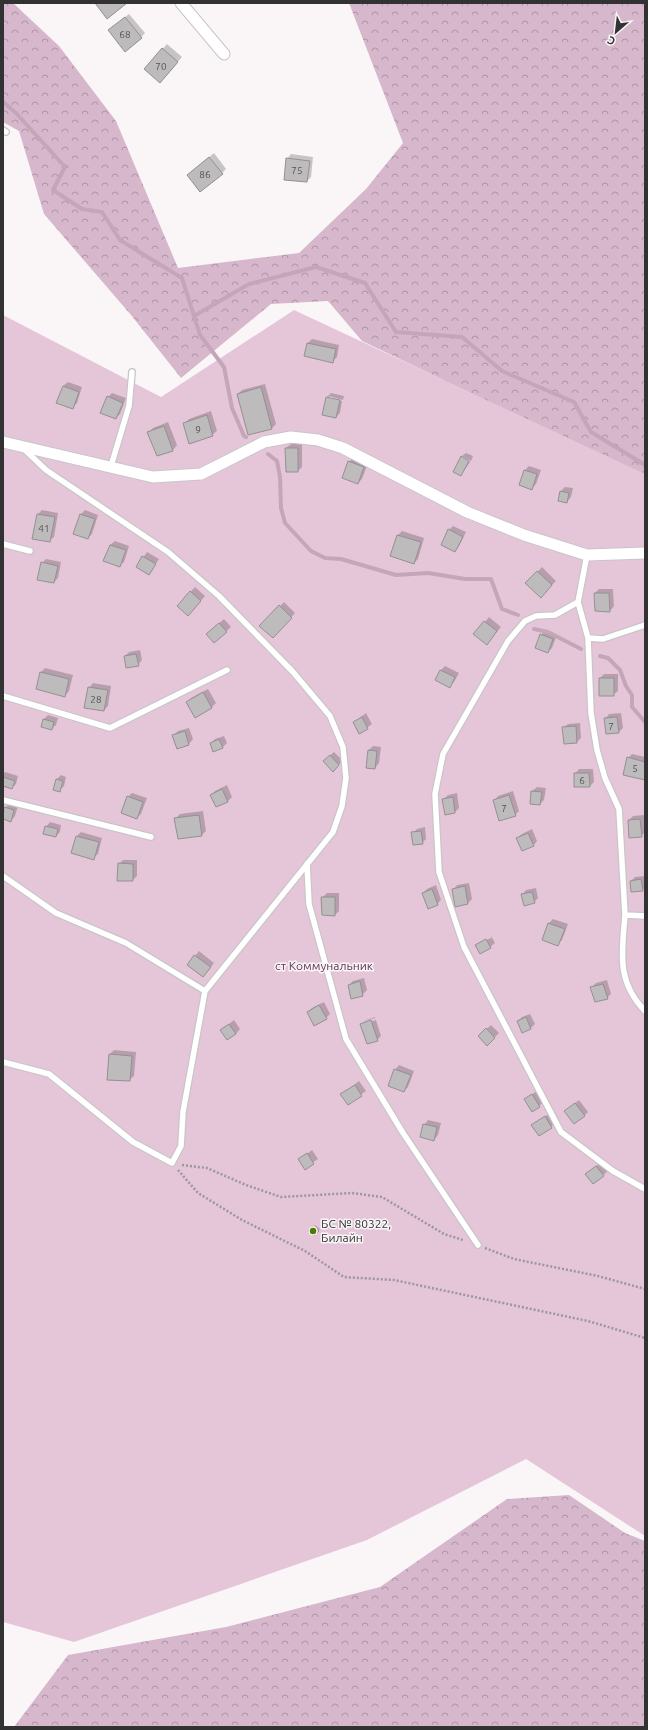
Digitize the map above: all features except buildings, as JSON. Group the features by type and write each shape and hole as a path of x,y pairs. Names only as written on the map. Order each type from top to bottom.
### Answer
{"street":[{"path":"180,3 224,54"},
{"path":"3,442 153,477 201,474 264,442 291,437 318,440 343,448 467,512 524,535 587,555 645,553"}],"lane":[{"path":"111,466 129,406 132,372"},
{"path":"3,1062 49,1074 133,1142 172,1163 181,1146 183,1112 205,991 333,832 342,806 346,778 343,746 330,716 293,672 219,596 168,552 46,470 24,448"},
{"path":"3,544 30,551"},
{"path":"587,555 578,602 588,638 591,713 597,750 604,778 619,809 625,915 622,963 627,985 645,1011"},
{"path":"578,602 555,615 536,616 525,621 508,641 443,754 436,794 439,872 464,948 561,1132 613,1171 645,1189"},
{"path":"588,638 603,639 645,625"},
{"path":"3,696 110,728 227,670"},
{"path":"3,800 151,837"},
{"path":"307,864 309,904 346,1039 403,1133 478,1245"},
{"path":"3,876 56,914 126,943 205,991"},
{"path":"625,915 645,916"}],"path":[{"path":"172,1163 207,1168 246,1185 281,1197 352,1193 382,1197 444,1234 514,1259 598,1276 645,1289"},
{"path":"172,1163 198,1193 242,1220 305,1251 344,1277 394,1280 588,1321 645,1338"}],"green space":[{"path":"3,3 13,3 59,46 116,121 178,268 299,253 366,189 403,143 349,3 645,3 645,477 362,341 328,301 271,304 181,378 131,315 44,214 19,131 3,122"},
{"name":"ст Коммунальник","path":"294,310 645,474 645,1536 526,1459 367,1540 74,1642 3,1622 3,315 161,397"},
{"path":"569,1495 625,1533 645,1541 645,1727 14,1727 68,1655 226,1627 380,1587 507,1499"}],"waterway":[{"path":"3,102 16,113 65,167 53,190 82,209 102,212 120,240 182,278 194,316 249,284 316,267 365,283 396,332 462,337 502,371 574,402 591,432 645,465"},
{"path":"194,316 200,335 224,367 232,408 244,436 246,437"},
{"path":"268,454 277,461 280,477 281,508 285,523 311,551 325,558 341,559 396,575 428,573 465,579 491,579 502,609 518,615"},
{"path":"534,629 548,632 581,649"},
{"path":"600,656 608,658 620,670 626,686 632,695 632,707 645,722"}],"place":[{"name":"БС № 80322, Билайн","path":"313,1231"}]}
